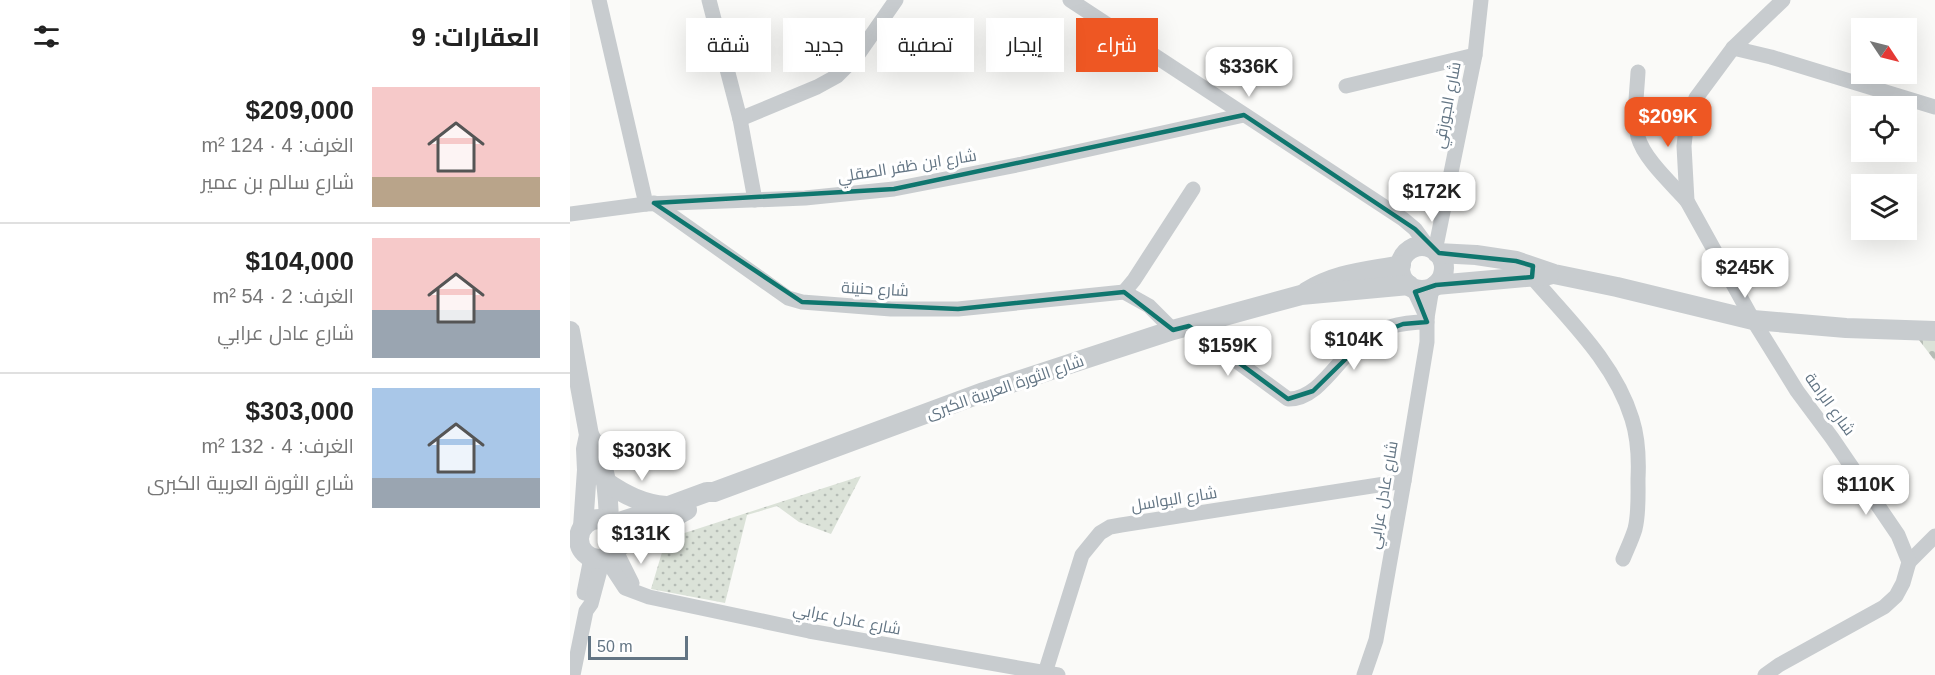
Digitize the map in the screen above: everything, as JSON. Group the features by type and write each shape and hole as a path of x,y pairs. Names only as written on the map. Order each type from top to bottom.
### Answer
{"street":[{"path":"599,0 650,204"},
{"path":"709,0 740,119 755,200"},
{"path":"740,119 817,87 837,76 857,56 896,0"},
{"path":"1070,0 1403,219 1441,257 1444,269 1440,280 1422,286 1402,276 1401,265 1404,256 1410,250 1418,247 1433,250"},
{"name":"شارع الجوزقي","path":"1433,250 1475,55 1481,0"},
{"path":"1687,201 1684,146 1687,118 1696,98 1733,48 1784,0"},
{"path":"1733,48 1772,57 1935,107"},
{"path":"1346,86 1475,55"},
{"path":"1638,72 1636,120 1641,146 1687,201"},
{"name":"شارع ابن ظفر الصقلي","path":"570,214 650,204 832,196 921,185 1245,115"},
{"path":"1193,189 1125,292 1142,301 1288,399 1294,399 1312,391 1345,356 1367,338 1382,330 1427,320"},
{"name":"شارع الرامة","path":"1687,201 1753,320 1797,391 1885,514 1898,535 1909,562"},
{"name":"شارع حنينة","path":"650,204 788,298 802,302 891,309 958,309 1125,292"},
{"name":"شارع الثورة العربية الكبرى","path":"1433,250 1516,261 1532,271"},
{"name":"شارع الثورة العربية الكبرى","path":"1301,295 1324,281 1401,265"},
{"path":"1532,271 1613,378 1633,421 1638,466 1638,501 1635,529 1623,559"},
{"name":"شارع الثورة العربية الكبرى","path":"570,565 604,555 714,492 984,392 1181,328 1301,295 1422,286 1532,271 1554,274 1753,320 1846,328 1935,331"},
{"name":"شارع عادل عرابي","path":"1364,675 1376,640 1427,342 1427,320 1422,286"},
{"path":"570,331 575,386 589,435 597,446 606,482 611,522 620,537 604,555 582,604 586,611 573,675"},
{"path":"589,435 586,449 587,470 577,535 581,549 604,555"},
{"name":"شارع البواسل","path":"1052,674 1082,555 1100,533 1110,527 1404,481"},
{"path":"606,482 650,505 669,506"},
{"name":"شارع الثورة العربية الكبرى","path":"611,522 669,506 707,492 714,492"},
{"path":"577,535 595,519 611,522"},
{"path":"1765,675 1826,638 1884,607 1896,596 1903,583 1909,562 1935,536"},
{"name":"شارع عادل عرابي","path":"604,555 632,582 632,589 650,597 809,630 1052,674"}],"highlighted area":[{"path":"1244,115 1415,229 1439,253 1516,261 1533,266 1532,277 1436,285 1415,292 1427,322 1403,324 1367,338 1313,391 1288,399 1189,326 1173,330 1124,292 958,309 802,302 654,203 894,189"}],"green space":[{"path":"1919,340 1935,340 1935,361"},
{"path":"861,476 831,534 799,522 777,506 747,515 725,603 651,589 666,539"}]}
